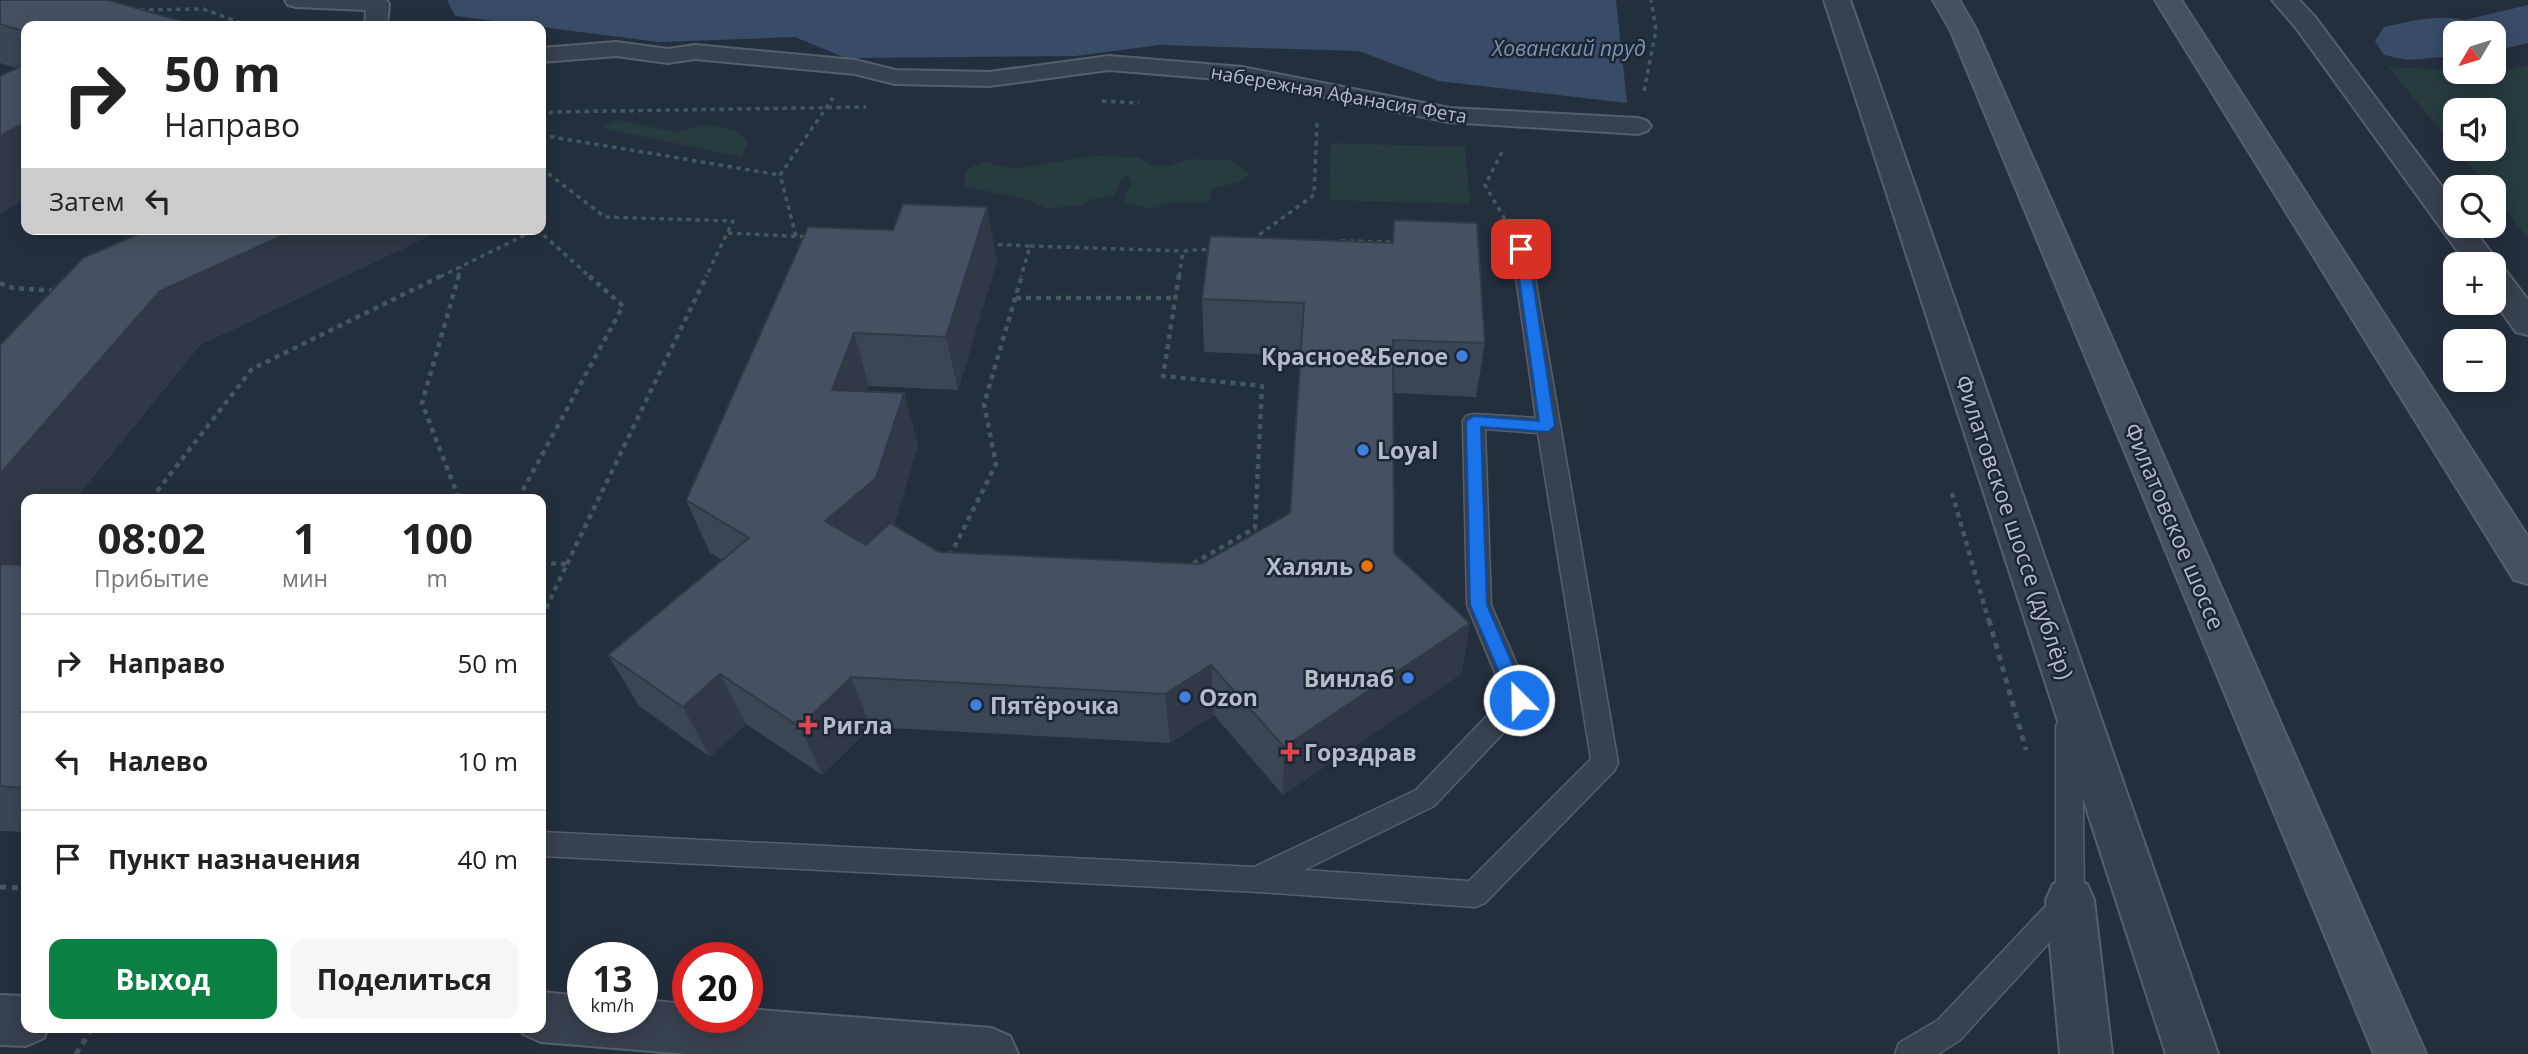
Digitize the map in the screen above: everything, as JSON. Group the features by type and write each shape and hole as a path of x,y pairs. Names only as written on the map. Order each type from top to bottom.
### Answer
{"main road":[{"name":"Филатовское шоссе","path":"1946,0 1969,42 2400,1054"},
{"path":"2168,0 2528,569"}],"street":[{"path":"296,0 378,4 376,21"},
{"name":"Филатовское шоссе (дублёр)","path":"1837,0 2192,1054"},
{"path":"2285,0 2306,23 2443,210"},
{"name":"набережная Афанасия Фета","path":"546,55 616,49 668,56 695,52 855,67 895,77 989,79 1109,63 1242,74 1449,114 1638,126"},
{"path":"2464,238 2475,252"},
{"path":"2506,294 2528,324"},
{"path":"2070,900 2086,1054"},
{"path":"546,1017 992,1054"},
{"path":"0,1020 21,1021"}],"lane":[{"path":"546,844 1256,880 1475,894 1605,763 1521,249"},
{"path":"1256,880 1425,797 1519,700 1479,605 1474,421 1548,426"},
{"path":"1910,1054 1949,1030 2070,900 2069,687"}],"path":[{"path":"1638,126 1656,30 1651,0"},
{"path":"133,10 203,9 235,21"},
{"path":"779,175 855,67"},
{"path":"1243,247 1314,195 1318,115"},
{"path":"1497,118 1506,145 1485,185 1521,249"},
{"path":"546,136 779,175"},
{"path":"546,172 605,217 733,221 546,608"},
{"path":"779,175 796,236"},
{"path":"728,233 810,237"},
{"path":"155,494 252,369 525,235"},
{"path":"521,494 623,306 544,235"},
{"path":"1333,242 1400,243"},
{"path":"989,244 1183,251 1219,249"},
{"path":"945,566 996,464 984,404 1030,246"},
{"path":"1183,251 1163,376 1262,386 1255,528 1187,568"},
{"path":"457,494 422,404 462,266"},
{"path":"0,283 13,288 62,292 53,301"},
{"path":"1015,298 1176,298"},
{"path":"1950,485 2027,752"},
{"path":"546,563 567,564"},
{"path":"0,887 21,888"},
{"path":"76,1054 89,1033"}],"green space":[{"path":"2528,65 2528,239 2506,210 2506,175 2478,175 2466,161 2506,161 2506,98 2443,98 2443,133 2388,67 2443,70 2443,84 2506,84 2506,70"},
{"path":"617,120 675,132 705,125 734,130 748,141 742,157 602,128"},
{"path":"1331,143 1465,147 1470,204 1330,200"},
{"path":"1094,156 1137,157 1152,165 1170,166 1188,159 1231,160 1249,174 1239,182 1212,189 1209,202 1174,202 1150,209 1125,203 1124,196 1132,183 1128,175 1122,178 1114,196 1048,209 1023,198 964,187 965,171 983,162 1016,169"}],"water":[{"name":"Хованский пруд","path":"447,0 1616,0 1627,103 1439,81 1359,51 1160,45 1075,56 846,58 795,37 659,42 546,28 546,21 494,21 455,16"}],"building":[{"path":"0,0 108,0 182,21 21,21 21,30 0,24"},
{"path":"21,66 21,125 0,136 0,76"},
{"path":"903,204 987,207 946,337 854,333 832,390 904,393 876,478 825,521 866,545 890,523 939,552 1201,564 1290,513 1304,303 1202,299 1210,236 1393,243 1394,220 1477,223 1485,343 1393,340 1394,553 1470,623 1284,747 1211,665 1165,694 851,677 800,727 720,674 683,707 608,655 749,538 686,500 808,227 893,230"},
{"path":"136,235 284,235 160,291 0,474 0,345 83,258"},
{"path":"0,564 21,565 21,788 0,786"}],"waterway":[{"path":"2506,29 2528,24"},
{"path":"2407,41 2443,38"}],"place":[{"name":"Красное&Белое","path":"1462,356"},
{"name":"Loyal","path":"1363,450"},
{"name":"Халяль","path":"1367,566"},
{"name":"Винлаб","path":"1408,678"},
{"name":"Ozon","path":"1185,697"},
{"name":"Пятёрочка","path":"976,705"},
{"name":"Ригла","path":"808,725"},
{"name":"Горздрав","path":"1290,752"}],"route":[{"path":"1519,700 1479,605 1474,421 1548,426 1521,249"}]}
